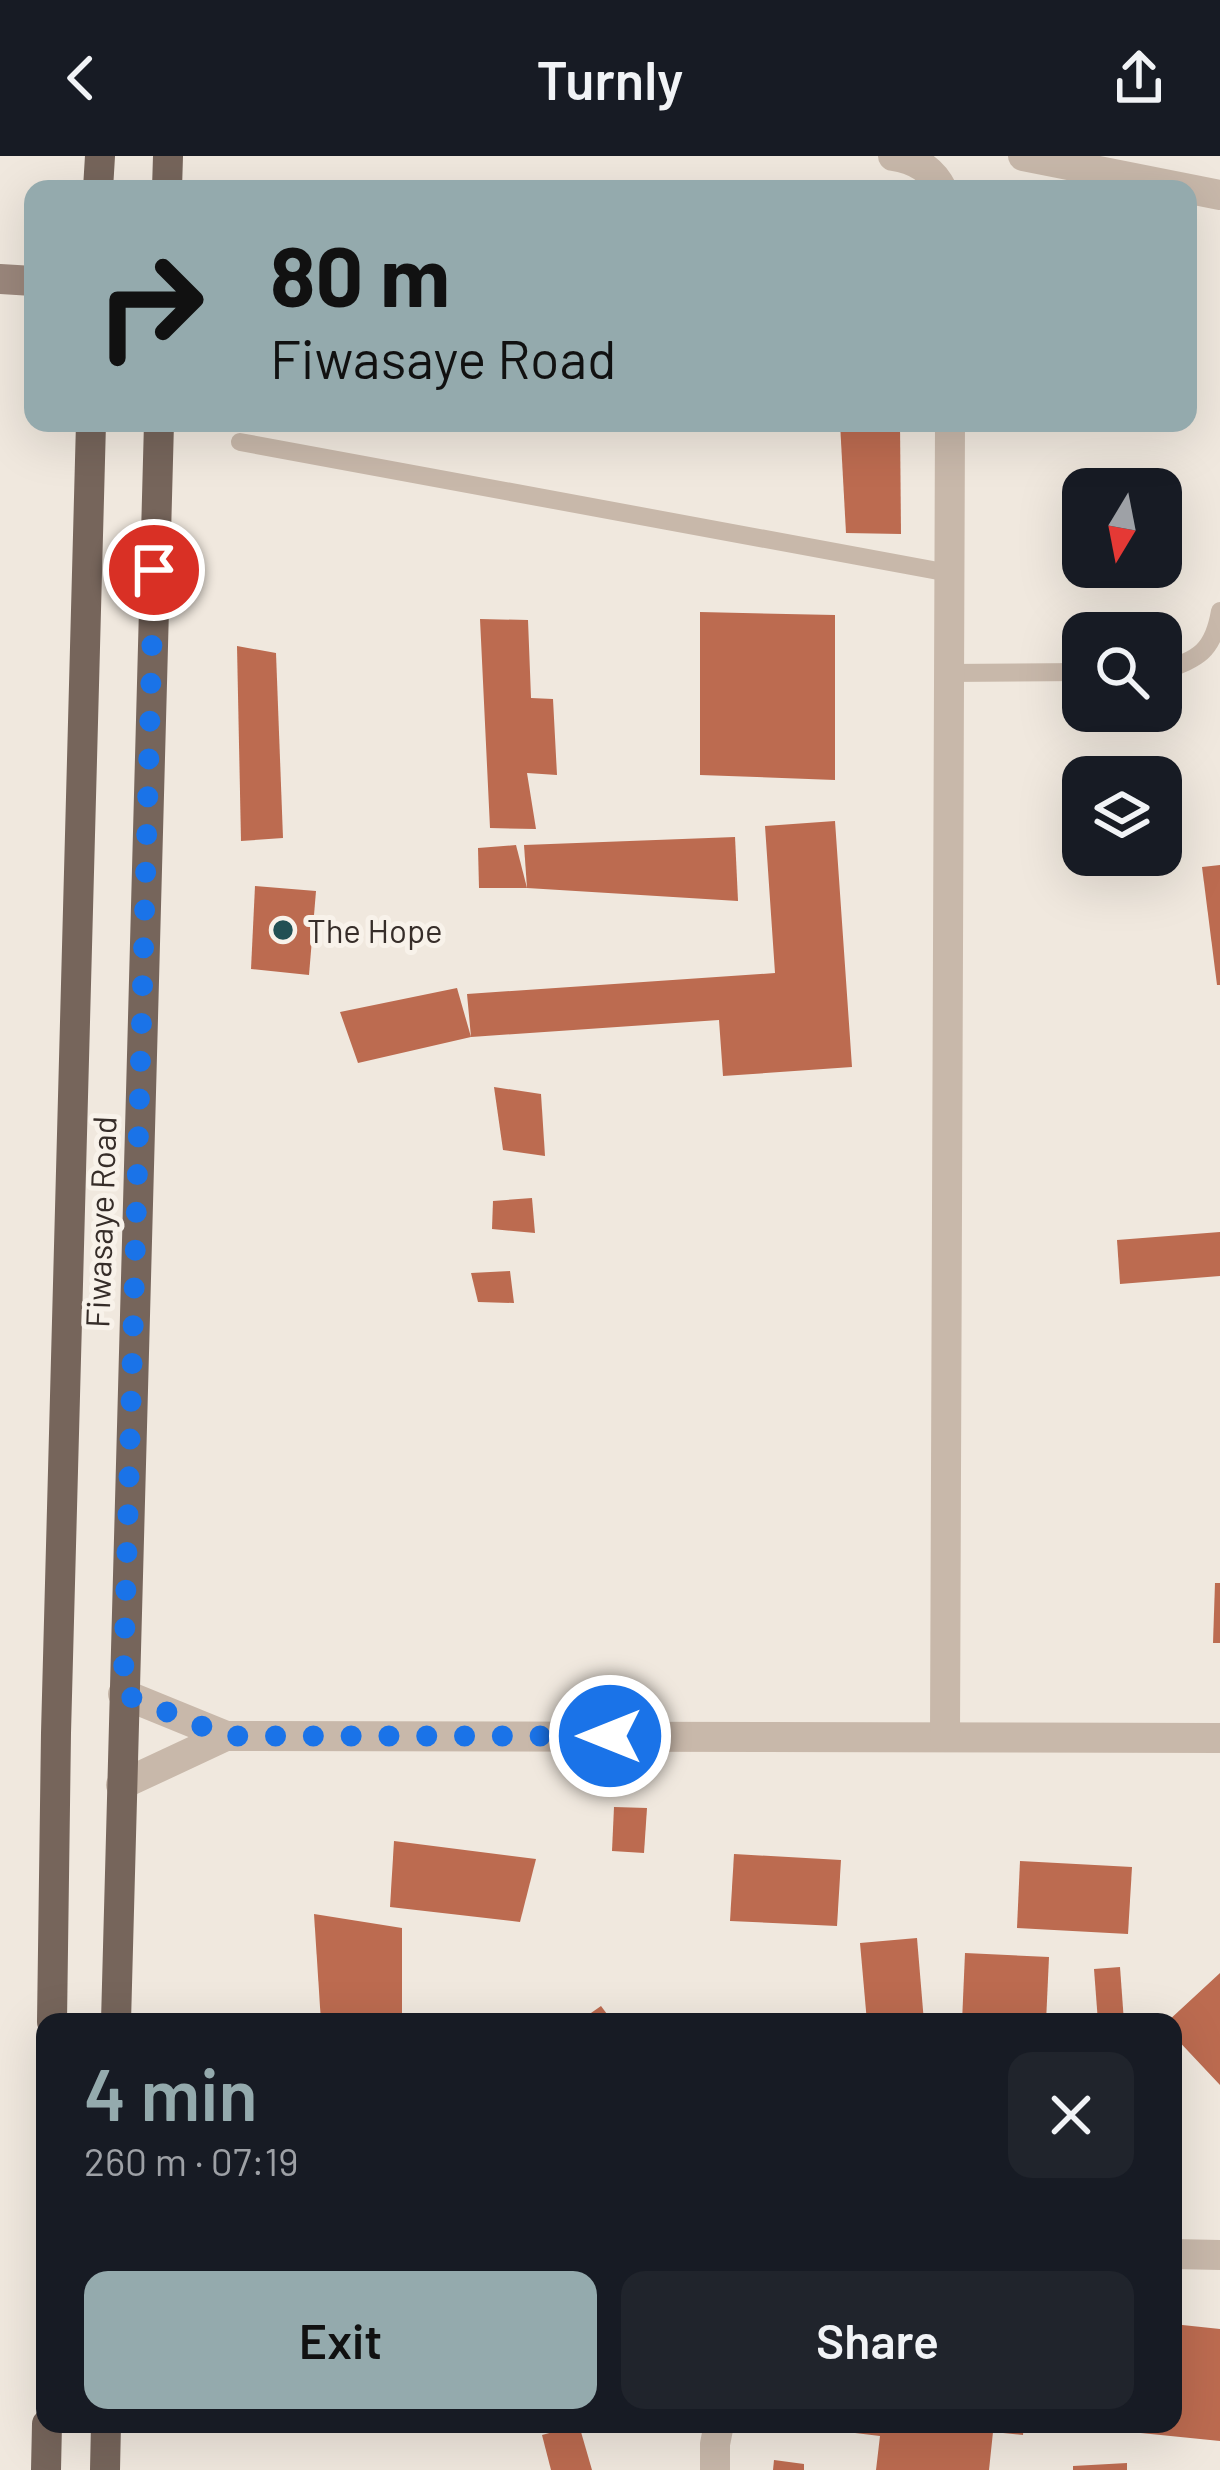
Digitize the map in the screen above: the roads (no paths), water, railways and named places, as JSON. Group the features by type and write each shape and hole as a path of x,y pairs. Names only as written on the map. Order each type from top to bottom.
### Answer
{"main road":[{"name":"Fiwasaye Road","path":"52,2013 91,432"},
{"name":"Fiwasaye Road","path":"116,2013 159,432"},
{"path":"46,2433 46,2470"},
{"path":"105,2470 106,2433"}],"street":[{"path":"893,156 913,159 938,180"},
{"path":"1023,156 1144,180"},
{"path":"945,1736 950,432"},
{"path":"123,1694 226,1736 1220,1738"},
{"path":"121,1785 226,1736"},
{"path":"1182,2254 1220,2255"},
{"path":"715,2470 717,2433"}],"lane":[{"path":"240,442 949,572"},
{"path":"1182,663 1200,656 1216,633 1220,611"},
{"path":"948,673 1062,672"}],"place":[{"name":"The Hope","path":"283,930"}]}
